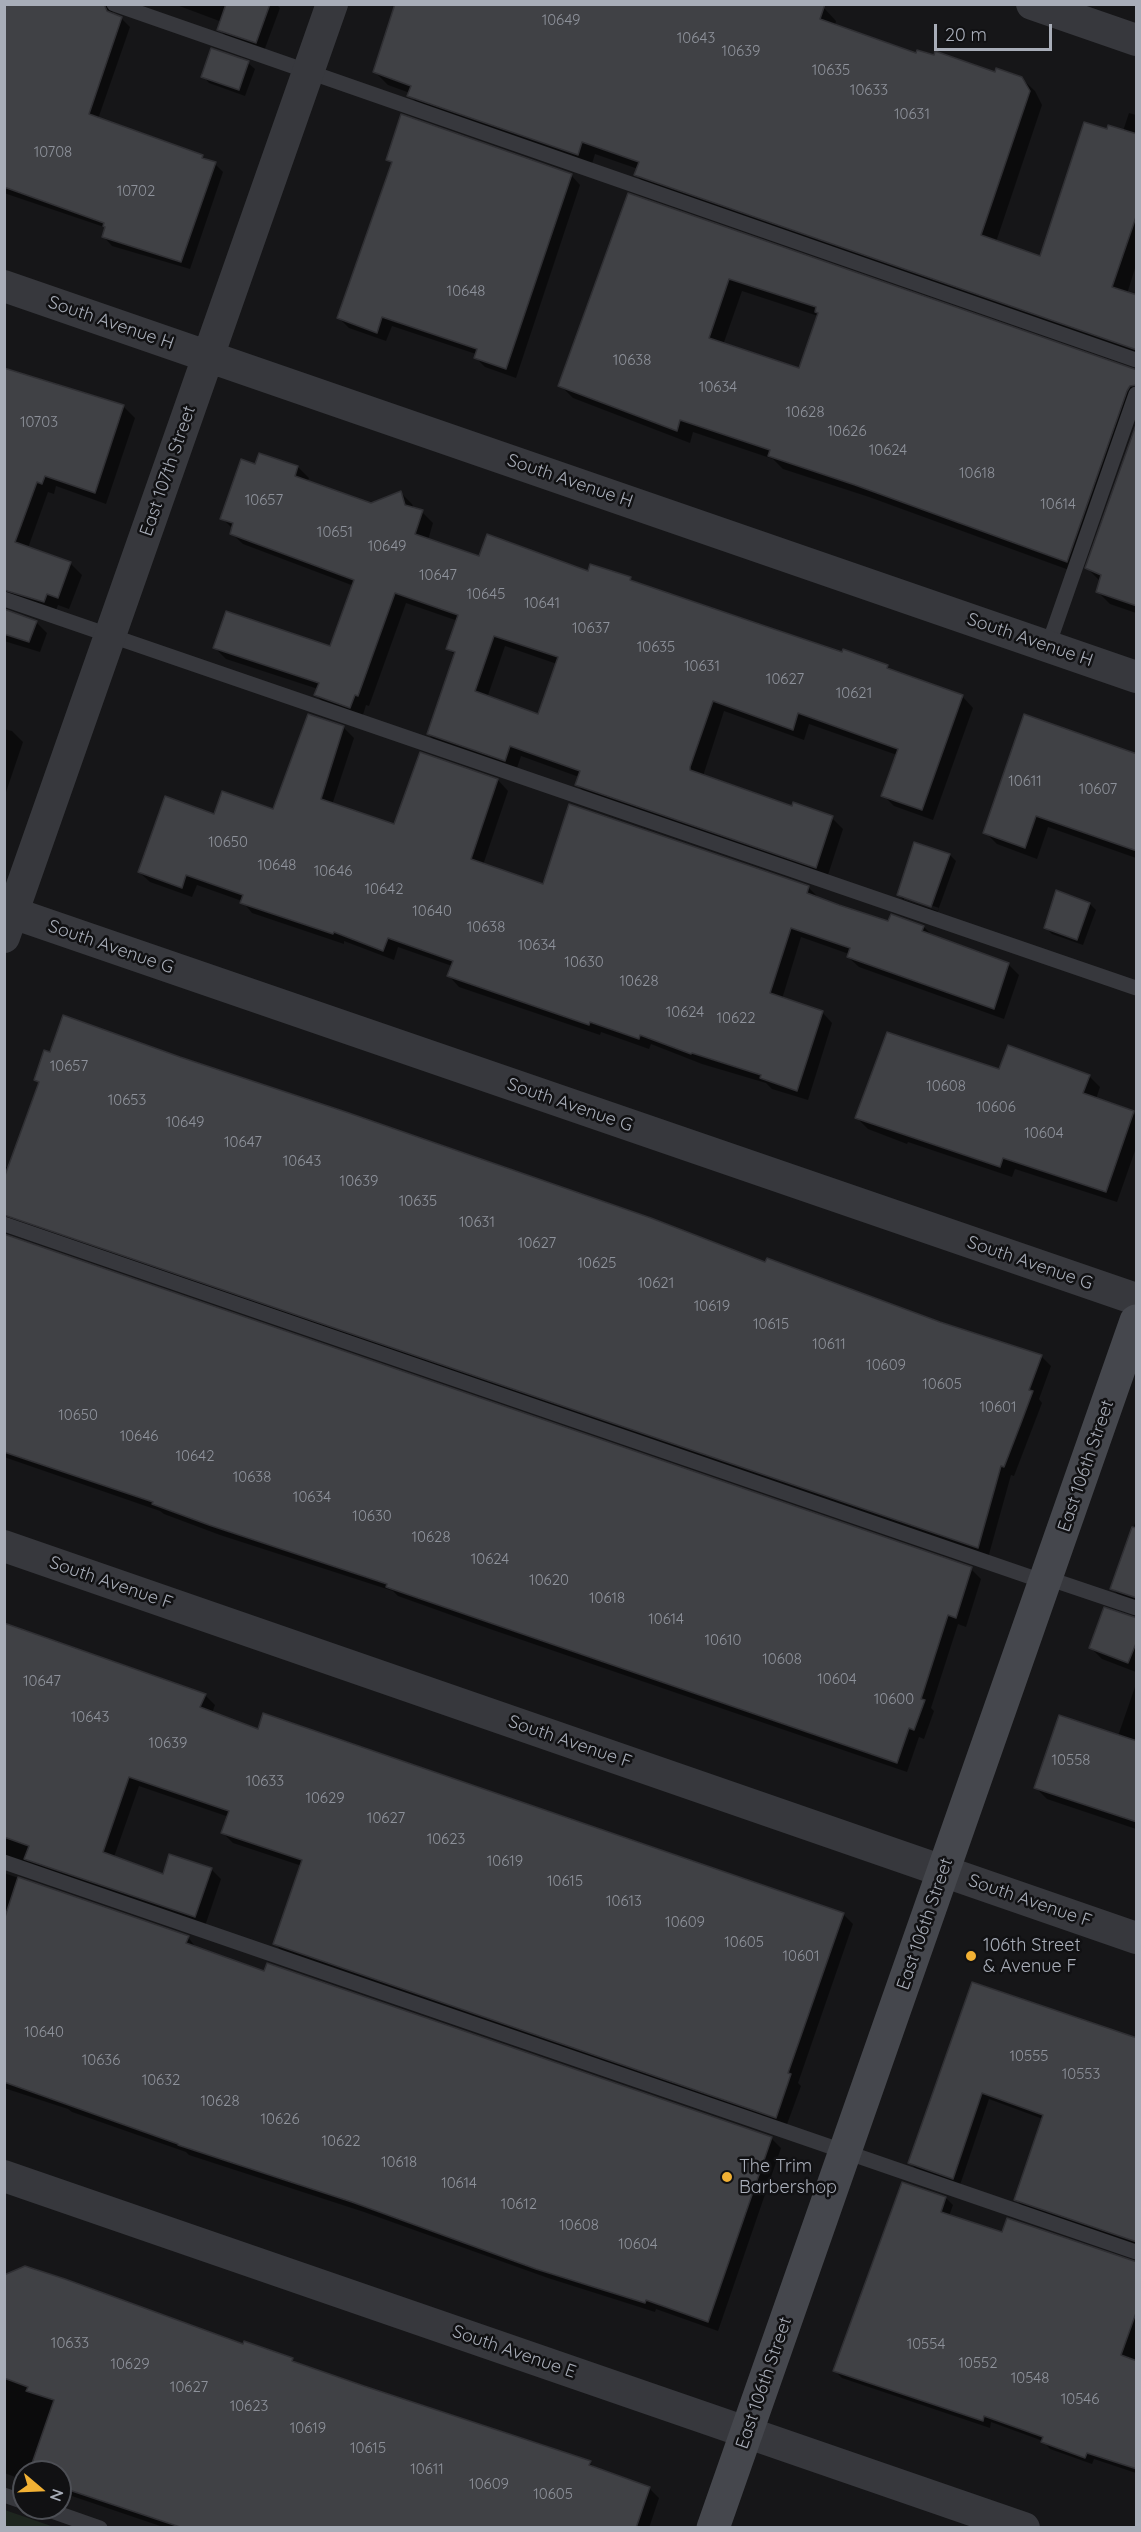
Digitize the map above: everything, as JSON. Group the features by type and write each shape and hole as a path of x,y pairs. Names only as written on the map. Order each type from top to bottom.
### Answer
{"main road":[{"name":"East 106th Street","path":"713,2528 1137,1321"}],"street":[{"name":"East 107th Street","path":"7,920 110,636 332,4"},
{"path":"1032,4 1137,40"},
{"name":"South Avenue H","path":"4,286 1137,677"},
{"name":"South Avenue G","path":"7,920 1137,1299"},
{"name":"South Avenue F","path":"4,1546 1137,1938"},
{"name":"South Avenue E","path":"4,2176 1024,2528"}],"lane":[{"path":"114,4 1137,360"},
{"path":"1048,646 1137,394"},
{"path":"4,599 1137,988"},
{"path":"4,1224 1046,1580 1137,1608"},
{"path":"4,1862 1137,2252"},
{"path":"72,2518 100,2528"}],"shaded area":[{"path":"5,2510 12,2512 12,2520 34,2520 54,2527 5,2527"}],"building":[{"path":"4,4 104,4 107,11 122,17 89,114 203,155 202,158 216,162 181,262 102,237 104,223 4,187"},
{"path":"226,4 270,4 256,43 217,30"},
{"path":"395,4 825,4 820,19 916,53 917,50 934,55 935,51 995,72 996,68 1022,77 1030,91 981,235 1040,256 1084,122 1107,129 1108,125 1137,134 1137,214 1112,287 1137,295 1137,350 634,175 639,162 582,142 578,155 407,96 411,86 373,72"},
{"path":"211,48 249,61 239,90 201,77"},
{"path":"401,114 572,174 506,369 474,358 477,349 382,317 377,333 337,318 392,162 386,160"},
{"path":"628,193 1137,370 1137,385 1130,386 1127,391 1067,562 768,456 770,450 680,420 677,431 558,386","holes":["729,279 816,307 815,312 818,313 799,368 709,338"]},
{"path":"4,368 124,405 95,493 45,476 42,484 37,482 15,542 71,562 58,598 47,594 44,602 4,590"},
{"path":"1137,422 1137,606 1096,592 1101,575 1085,568"},
{"path":"259,453 298,466 295,476 371,503 401,491 405,505 423,510 415,534 479,556 487,534 588,571 590,564 631,577 630,580 842,652 843,649 888,665 887,668 963,695 922,810 881,796 898,749 798,713 793,730 713,701 690,770 792,806 793,802 833,816 816,868 575,785 580,771 510,746 505,761 427,734 455,652 446,649 458,615 395,593 358,696 355,695 350,708 314,695 319,683 213,648 226,611 330,646 354,580 230,534 233,523 220,519 241,459 255,464","holes":["494,636 558,657 538,714 475,691"]},
{"path":"4,609 37,621 29,642 4,634"},
{"path":"308,714 344,726 321,799 394,824 420,752 498,779 471,859 543,884 569,804 809,886 807,893 839,905 888,921 891,914 924,926 922,931 1009,963 994,1009 847,957 850,948 791,928 770,993 823,1011 797,1091 760,1078 761,1075 691,1054 640,1035 639,1039 590,1022 589,1025 447,976 453,961 388,938 383,951 334,932 333,934 240,903 243,895 186,875 182,888 138,872 165,796 214,814 222,791 273,809"},
{"path":"1024,714 1137,754 1137,851 1036,816 1025,848 983,833"},
{"path":"914,842 950,854 931,907 897,895"},
{"path":"1056,890 1090,903 1077,940 1044,928"},
{"path":"63,1015 651,1218 765,1262 767,1258 940,1322 1042,1355 1029,1390 1033,1391 1004,1467 1001,1466 978,1548 4,1215 4,1178 39,1082 34,1080 44,1050 50,1052"},
{"path":"887,1032 999,1069 1008,1045 1090,1075 1083,1093 1134,1111 1106,1192 1003,1158 1000,1167 855,1118"},
{"path":"4,1234 972,1567 956,1618 948,1615 921,1699 925,1700 914,1730 909,1728 897,1763 386,1587 387,1584 209,1525 152,1504 153,1502 4,1452"},
{"path":"1132,1527 1137,1528 1137,1598 1110,1589"},
{"path":"1104,1607 1137,1618 1137,1641 1128,1663 1089,1648"},
{"path":"4,1623 206,1694 200,1707 258,1729 263,1713 844,1913 788,2073 791,2074 776,2118 273,1944 302,1860 221,1833 229,1811 129,1777 103,1852 163,1874 169,1854 212,1868 195,1917 24,1859 29,1846 4,1837"},
{"path":"1059,1715 1137,1741 1137,1822 1034,1788"},
{"path":"18,1877 189,1936 186,1943 264,1971 267,1963 772,2137 708,2322 646,2300 645,2303 536,2269 352,2202 178,2145 4,2082 4,1920"},
{"path":"972,1982 1137,2038 1137,2242 1014,2200 1043,2115 982,2093 953,2179 908,2163"},
{"path":"902,2182 946,2197 941,2212 1002,2232 1007,2218 1137,2262 1137,2310 1121,2355 1137,2361 1137,2469 1087,2453 1085,2458 1041,2442 1043,2437 984,2416 983,2421 833,2371"},
{"path":"25,2266 243,2344 244,2341 293,2358 292,2361 364,2386 591,2461 589,2465 650,2487 636,2528 183,2528 72,2491 72,2460 33,2460 54,2400 26,2391 28,2387 4,2378 4,2275"}],"place":[{"name":"106th Street & Avenue F","path":"971,1956"},
{"name":"The Trim Barbershop","path":"727,2177"}]}
